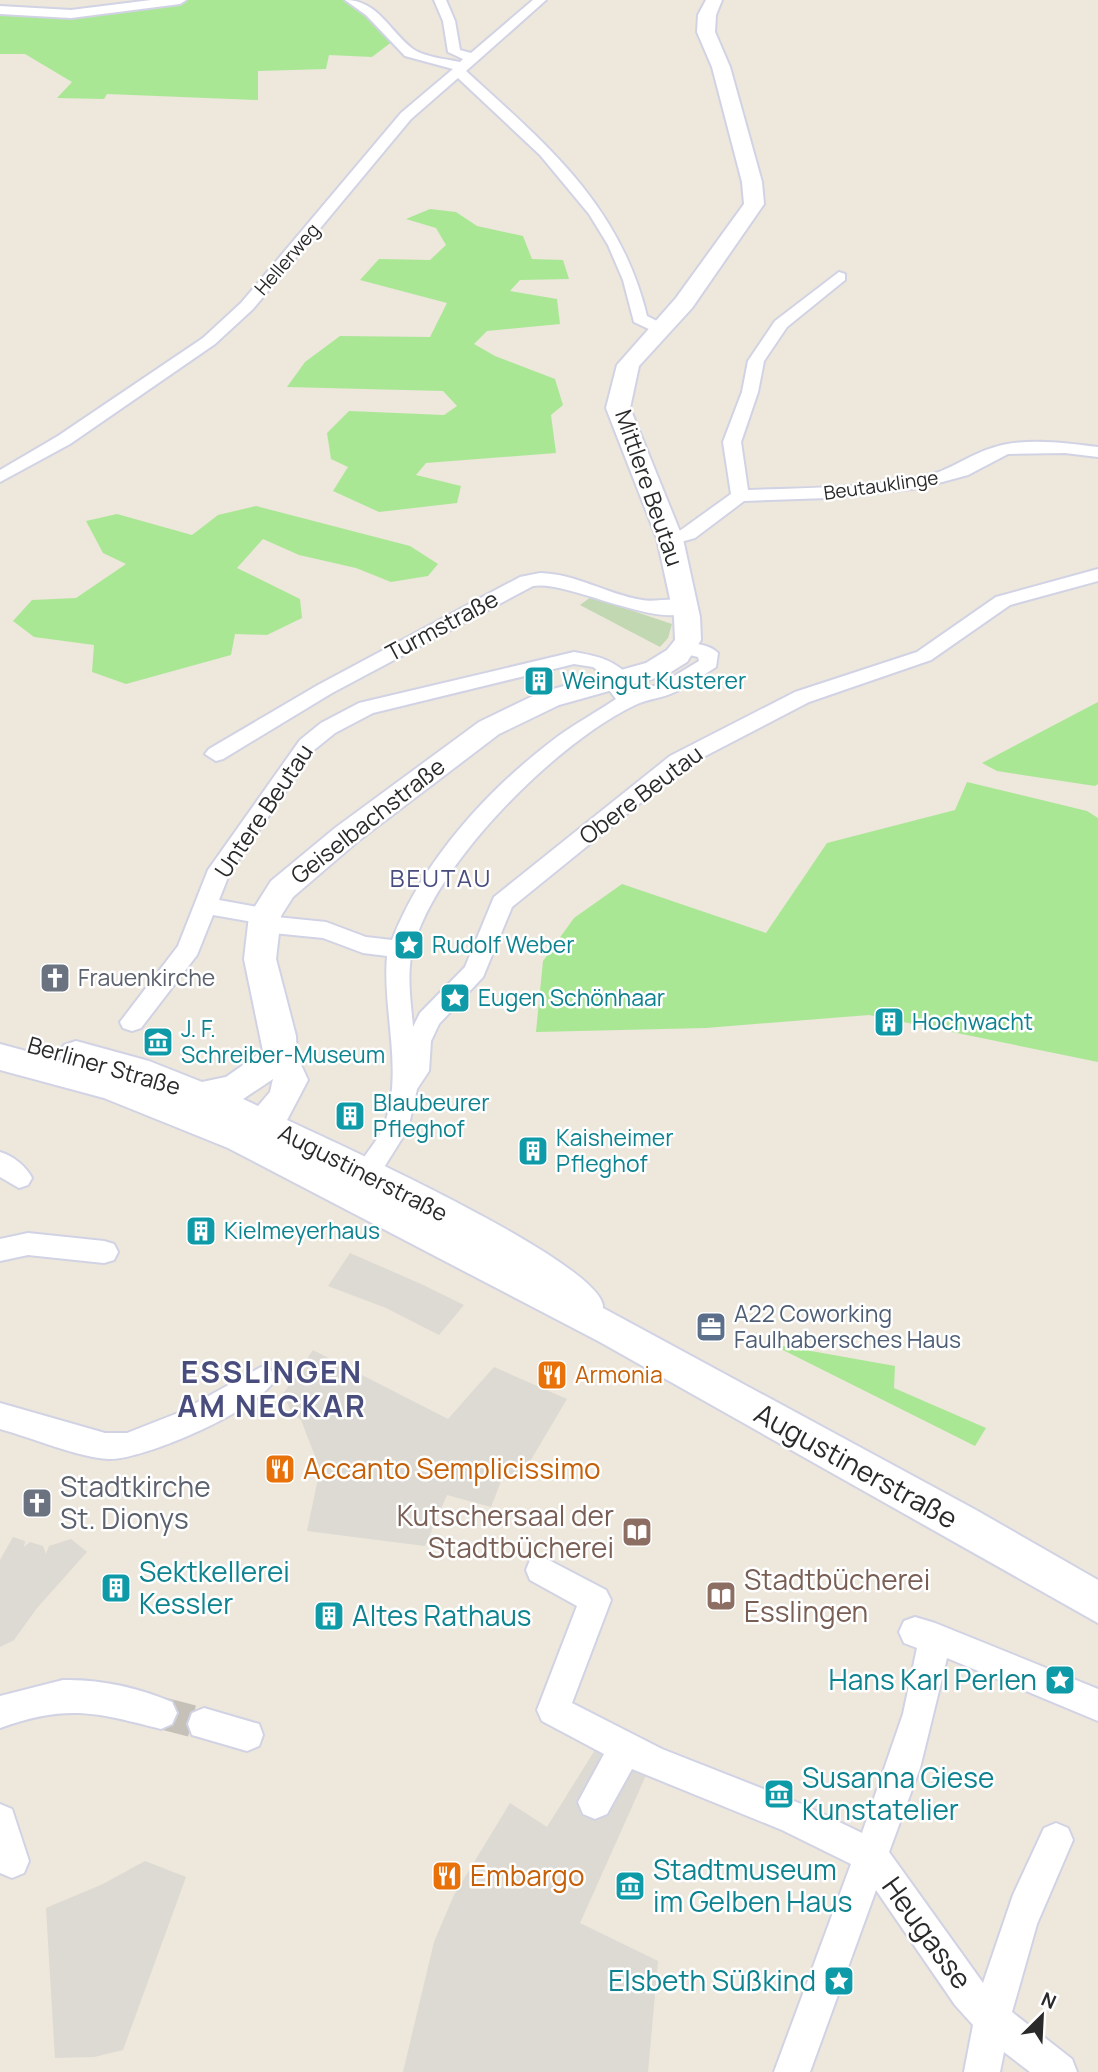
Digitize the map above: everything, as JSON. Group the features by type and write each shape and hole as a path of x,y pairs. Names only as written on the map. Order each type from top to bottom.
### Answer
{"main road":[{"name":"Mittlere Beutau","path":"620,688 663,666 684,648 689,635 670,539 618,408 628,366 684,303 747,217 755,199 721,67 706,32 707,15 714,0"},
{"name":"Geiselbachstraße","path":"264,920 274,899 301,871 477,736 539,703 620,688"},
{"path":"250,1125 279,1106 291,1080 280,1056 279,1036 260,959 264,920"},
{"name":"Berliner Straße","path":"0,1036 121,1066 200,1095 250,1125"},
{"path":"200,1095 236,1088 280,1056"},
{"name":"Berliner Straße","path":"0,1057 250,1125"},
{"name":"Augustinerstraße","path":"250,1125 370,1186 433,1223 540,1265 613,1331 962,1523 1098,1604"}],"street":[{"path":"0,10 71,13 180,0"},
{"path":"351,0 369,11 412,54 464,65"},
{"path":"440,0 449,21 454,52 572,180 609,234 635,291 640,319 661,329"},
{"name":"Hellerweg","path":"0,477 64,440 209,341 247,306 398,125 446,79 540,0"},
{"path":"670,539 688,534 740,496 732,442 750,392 756,361 781,324 839,277"},
{"name":"Beutauklinge","path":"740,496 828,493 928,481 962,471 996,452 1008,449 1065,448 1098,452"},
{"name":"Obere Beutau","path":"411,1041 432,1014 475,971 495,916 510,895 681,759 785,705 924,656 1003,601 1098,575"},
{"name":"Turmstraße","path":"216,754 316,694 527,580 561,580 645,607 685,606"},
{"name":"Untere Beutau","path":"132,1021 189,948 208,906 219,870 307,745 319,734 345,718 374,706 574,658 599,662 620,688"},
{"name":"Mittlere Beutau","path":"370,1186 392,1140 407,1084 411,1041 400,949 442,870 487,807 592,722 620,688"},
{"path":"208,906 264,920 326,930 363,946 400,949"},
{"path":"0,1250 28,1244 104,1252"},
{"path":"0,1416 105,1446 128,1446 188,1422 231,1400 261,1379"},
{"name":"Heugasse","path":"541,1570 595,1600 553,1710 625,1749 722,1791 793,1817 872,1856 958,1979 993,2020 1059,2072"},
{"path":"792,2072 916,1729 925,1635 1098,1705"},
{"path":"0,1712 46,1696 78,1693 161,1713"},
{"path":"204,1724 247,1735"},
{"path":"595,1802 625,1749"},
{"path":"0,1821 12,1861"},
{"path":"982,2072 993,2020 1022,1915 1056,1840"}],"green space":[{"path":"187,0 346,0 360,8 393,41 372,57 329,55 326,69 258,71 258,100 107,94 104,99 57,98 72,82 25,54 0,54 0,12 57,15"},
{"path":"430,209 456,212 477,226 523,236 532,259 563,260 569,279 520,280 510,291 557,299 560,324 487,331 474,344 495,356 555,379 563,405 551,415 556,453 426,463 416,475 461,486 457,503 379,512 333,491 348,467 331,459 327,433 349,411 444,415 457,406 443,391 287,387 305,362 340,336 430,337 447,303 360,280 379,259 430,260 446,245 436,228 406,219"},
{"path":"256,506 410,546 438,564 428,576 391,582 356,568 299,555 263,539 237,568 300,599 302,618 267,635 235,634 231,655 126,684 92,672 94,645 34,637 13,621 32,600 76,598 126,564 103,553 86,521 117,514 192,535 218,515"},
{"path":"591,597 672,624 668,638 660,647 580,605"},
{"path":"1098,702 1098,784 1095,786 997,771 982,763"},
{"path":"967,782 1087,811 1098,818 1098,1062 869,1015 706,1028 536,1032 543,961 574,918 622,884 766,933 827,843 955,810"},
{"path":"777,1347 895,1366 894,1388 986,1428 975,1446"}],"shaded area":[{"path":"350,1253 464,1305 439,1335 386,1308 328,1286"},
{"path":"313,1350 448,1419 494,1367 567,1399 519,1480 503,1476 491,1507 447,1495 425,1546 307,1531 320,1469 301,1420 292,1413 283,1394"},
{"path":"13,1537 25,1541 24,1547 30,1542 43,1546 46,1554 49,1546 71,1539 87,1552 37,1608 14,1640 0,1647 0,1560"},
{"path":"603,1737 652,1762 580,1923 658,1961 648,2072 403,2072 434,1942 454,1895 510,1803 547,1827"},
{"path":"145,1861 186,1877 123,2050 94,2057 55,2058 46,1908 103,1884"}],"tunnel":[{"path":"161,1713 204,1724"}],"place":[{"name":"Weingut Kusterer","path":"539,681"},
{"name":"Rudolf Weber","path":"409,945"},
{"name":"Frauenkirche","path":"55,978"},
{"name":"Eugen Schönhaar","path":"455,998"},
{"name":"Hochwacht","path":"889,1022"},
{"name":"J. F. Schreiber-Museum","path":"158,1042"},
{"name":"Blaubeurer Pfleghof","path":"350,1116"},
{"name":"Kaisheimer Pfleghof","path":"533,1151"},
{"name":"Kielmeyerhaus","path":"201,1231"},
{"name":"A22 Coworking Faulhabersches Haus","path":"711,1327"},
{"name":"Armonia","path":"552,1375"},
{"name":"Accanto Semplicissimo","path":"280,1469"},
{"name":"Stadtkirche St. Dionys","path":"37,1503"},
{"name":"Kutschersaal der Stadtbücherei","path":"637,1532"},
{"name":"Sektkellerei Kessler","path":"116,1588"},
{"name":"Stadtbücherei Esslingen","path":"721,1596"},
{"name":"Altes Rathaus","path":"329,1616"},
{"name":"Hans Karl Perlen","path":"1060,1680"},
{"name":"Susanna Giese Kunstatelier","path":"779,1794"},
{"name":"Embargo","path":"447,1876"},
{"name":"Stadtmuseum im Gelben Haus","path":"630,1886"},
{"name":"Elsbeth Süßkind","path":"839,1981"}],"district":[{"name":"BEUTAU","path":"441,879"},
{"name":"ESSLINGEN AM NECKAR","path":"272,1390"}]}
